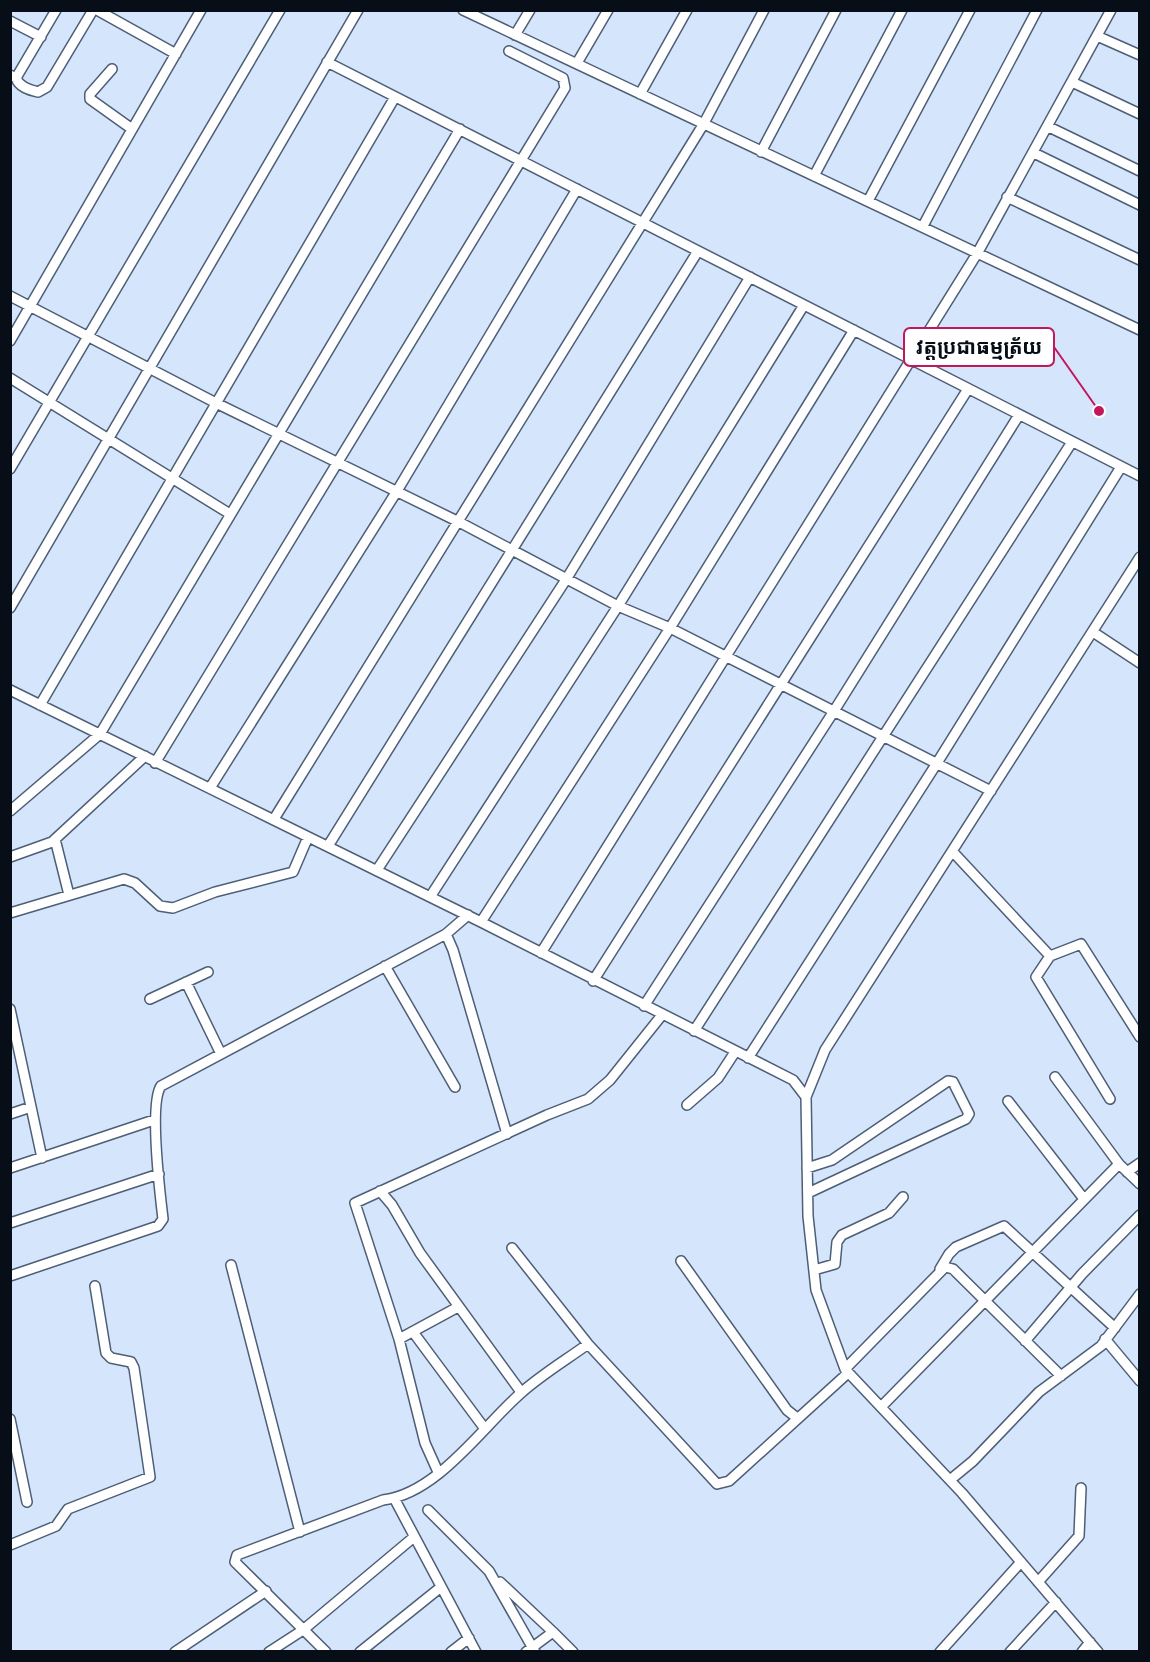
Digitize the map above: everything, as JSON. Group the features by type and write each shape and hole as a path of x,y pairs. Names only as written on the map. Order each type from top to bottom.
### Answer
{"street":[{"path":"56,10 41,37 13,76 24,87 38,92 47,87 93,10"},
{"path":"97,10 176,54"},
{"path":"10,341 201,10"},
{"path":"10,469 280,10"},
{"path":"10,608 358,10"},
{"path":"463,10 1137,329 1140,317"},
{"path":"515,35 530,10"},
{"path":"577,63 608,10"},
{"path":"640,94 687,10"},
{"path":"274,819 704,125 764,10"},
{"path":"761,152 836,10"},
{"path":"814,176 902,10"},
{"path":"868,201 970,10"},
{"path":"922,226 1037,10"},
{"path":"541,953 724,656 978,252 1007,197 1049,127 1111,10"},
{"path":"10,21 41,37"},
{"path":"1097,36 1140,55"},
{"path":"155,763 519,160 565,88 566,82 509,51"},
{"path":"327,62 1140,476"},
{"path":"112,69 97,85 90,99 132,129"},
{"path":"1072,82 1140,114"},
{"path":"40,705 172,478 218,404 395,97"},
{"path":"1049,127 1140,171"},
{"path":"10,811 100,734 460,129"},
{"path":"1034,153 1140,205"},
{"path":"210,788 397,491 577,189"},
{"path":"1007,197 1140,260"},
{"path":"328,846 514,551 698,251"},
{"path":"377,870 567,578 750,277"},
{"path":"10,296 218,404 279,431 336,462 459,522 618,606 670,628 991,791"},
{"path":"430,897 618,606 804,305"},
{"path":"481,922 670,628 854,330"},
{"path":"10,378 230,513"},
{"path":"593,981 968,388"},
{"path":"644,1006 834,711 1019,415"},
{"path":"694,1031 1072,442"},
{"path":"748,1058 937,764 1121,467"},
{"path":"1098,1652 950,1480 846,1371 816,1290 808,1192 806,1097 825,1050 1140,557"},
{"path":"1093,632 1140,663"},
{"path":"10,690 468,915 593,981 793,1080 806,1097"},
{"path":"10,857 55,839 145,756"},
{"path":"10,913 124,879 135,883 160,906 173,908 215,892 293,872 309,837"},
{"path":"55,839 69,895"},
{"path":"953,852 1050,956"},
{"path":"10,1276 158,1226 163,1219 154,1120 155,1100 161,1086 446,934 468,915"},
{"path":"446,934 453,950 507,1134"},
{"path":"1110,1098 1036,977 1050,956 1081,944 1140,1037"},
{"path":"385,966 455,1087"},
{"path":"150,999 208,972"},
{"path":"186,982 221,1054"},
{"path":"11,1013 42,1158"},
{"path":"438,1472 424,1443 399,1339 355,1203 593,1096 610,1080 662,1015"},
{"path":"687,1105 718,1078 735,1052"},
{"path":"10,1063 21,1059"},
{"path":"1055,1077 1119,1164 1140,1184"},
{"path":"807,1168 832,1160 948,1081 953,1082 969,1114 966,1119 808,1192"},
{"path":"1008,1101 1084,1199"},
{"path":"10,1114 31,1107"},
{"path":"10,1168 154,1120"},
{"path":"1127,1172 1140,1163"},
{"path":"881,1407 1119,1164"},
{"path":"10,1223 159,1174"},
{"path":"380,1191 392,1205 402,1226 458,1307 521,1392"},
{"path":"814,1270 835,1264 837,1242 842,1235 889,1213 903,1197"},
{"path":"1025,1341 1140,1215"},
{"path":"512,1248 588,1344 717,1484 729,1482 846,1371 940,1269 956,1247 1001,1226 1006,1227 1034,1250 1115,1328"},
{"path":"681,1261 787,1410 797,1418"},
{"path":"231,1265 300,1532"},
{"path":"940,1269 945,1266 953,1269 1061,1376"},
{"path":"10,1545 56,1526 68,1509 150,1476 134,1368 130,1362 111,1358 106,1353 94,1286"},
{"path":"950,1480 973,1461 1039,1392 1105,1339 1140,1294"},
{"path":"399,1339 458,1307"},
{"path":"413,1332 485,1429"},
{"path":"1105,1339 1140,1381"},
{"path":"326,1652 235,1558 237,1555 383,1500 394,1498 438,1472 521,1392 588,1344"},
{"path":"10,1419 27,1502"},
{"path":"1038,1582 1079,1536 1081,1488"},
{"path":"394,1498 476,1652"},
{"path":"428,1510 573,1652"},
{"path":"269,1652 303,1629 414,1537"},
{"path":"940,1652 1021,1562"},
{"path":"489,1571 508,1602 531,1650 553,1632"},
{"path":"360,1652 441,1587"},
{"path":"175,1652 266,1591"},
{"path":"1010,1652 1056,1602"},
{"path":"451,1652 469,1638"},
{"path":"1082,1652 1090,1642"}],"place":[{"name":"វត្តប្រជាធម្មត្រ័យ","path":"1099,411"}]}
